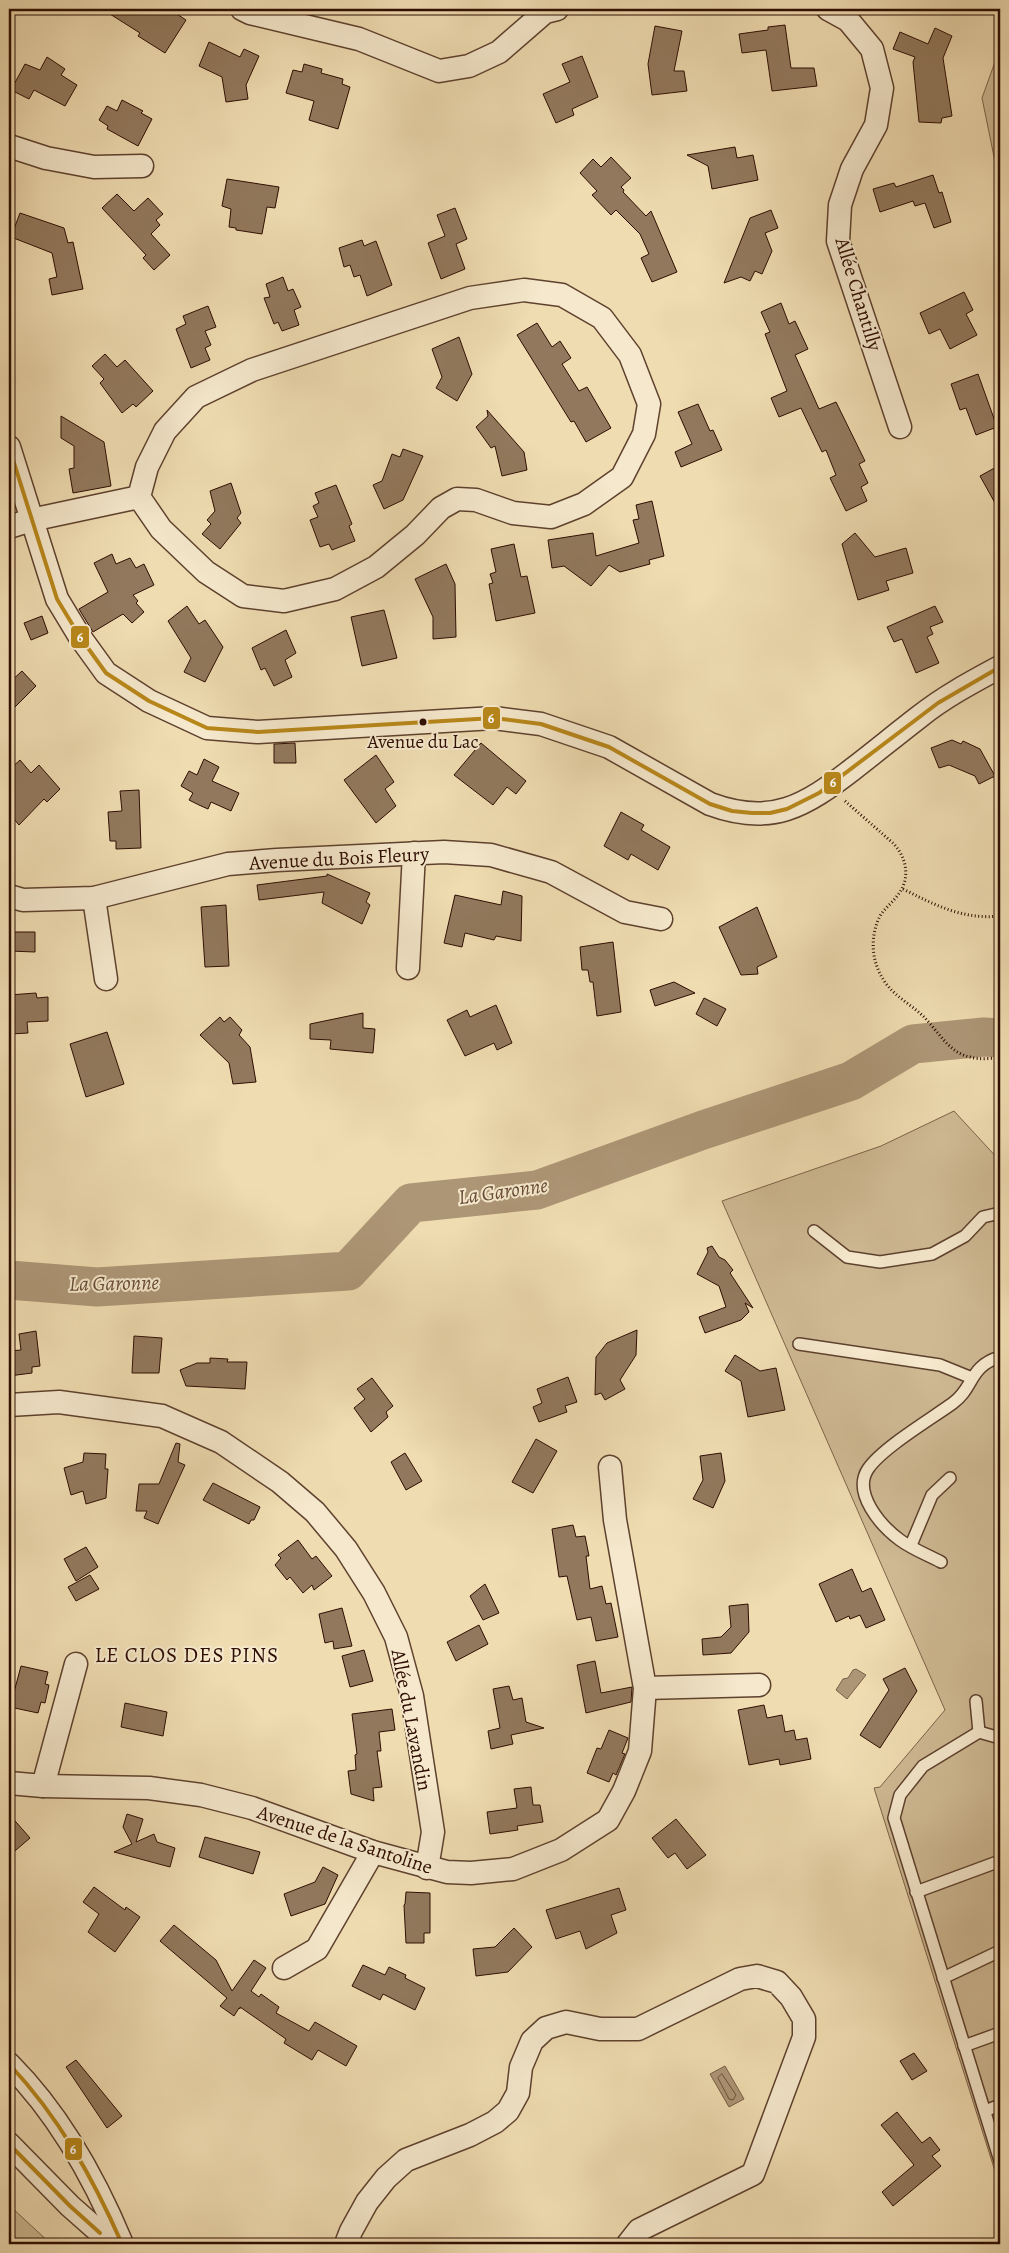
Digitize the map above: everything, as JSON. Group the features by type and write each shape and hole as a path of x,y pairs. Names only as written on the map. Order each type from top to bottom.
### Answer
{"street":[{"path":"242,9 250,13 358,39 439,71 469,66 499,52 545,12 557,9"},
{"name":"Allée Chantilly","path":"828,9 848,20 872,48 882,88 876,124 852,169 840,205 838,241 900,427"},
{"path":"9,146 46,158 94,167 142,166"},
{"path":"524,290 562,296 602,318 630,355 649,404 644,434 622,476 584,504 551,517 513,513 476,500 457,499 441,508 415,535 376,567 335,589 284,601 243,596 206,572 161,529 139,497 147,468 165,431 196,397 252,370 470,298 524,290"},
{"path":"9,447 57,599 80,637 106,673 149,701 207,728 258,732 494,718 541,724 609,747 710,804 726,810 759,814 776,812 804,803 829,787 952,694 1000,667"},
{"path":"9,527 31,520 139,497"},
{"name":"Avenue du Bois Fleury","path":"9,896 23,900 94,898 228,864 444,852 491,855 551,872 625,912 661,919"},
{"path":"408,968 414,853"},
{"path":"94,898 106,979"},
{"name":"Allée du Lavandin","path":"9,1406 59,1402 162,1416 220,1442 280,1482 315,1512 346,1549 374,1592 396,1637 412,1696 433,1832 426,1868"},
{"name":"Avenue de la Santoline","path":"9,1783 43,1786 149,1788 201,1795 252,1808 373,1852 426,1868 447,1872 471,1873 513,1869 560,1850 608,1820 624,1791 640,1751 645,1688 615,1520 610,1467"},
{"path":"43,1786 76,1664"},
{"path":"645,1688 759,1685"},
{"path":"284,1968 317,1949 373,1852"},
{"path":"346,2244 351,2231 368,2202 386,2178 406,2160 470,2135 495,2122 508,2112 518,2093 521,2067 532,2041 546,2028 566,2022 600,2029 638,2029 662,2019 740,1979 757,1976 777,1982 791,1997 804,2019 804,2037 753,2174 639,2230 628,2244"},
{"path":"9,2064 50,2113 79,2157 104,2202 122,2244"},
{"path":"9,2144 70,2206 113,2244"}],"lane":[{"path":"814,1231 848,1258 880,1262 932,1254 965,1236 983,1217 1000,1213"},
{"path":"799,1344 940,1364 972,1378"},
{"path":"941,1562 900,1540 882,1522 868,1502 863,1486 866,1471 883,1453 960,1398 975,1372 988,1360 1000,1357"},
{"path":"911,1546 932,1495 950,1478"},
{"path":"976,1701 980,1732"},
{"path":"1000,1738 980,1732 924,1766 900,1795 894,1818 1000,2161"},
{"path":"916,1892 1000,1861"},
{"path":"943,1978 1000,1951"},
{"path":"964,2046 1000,2033"},
{"path":"985,2111 1000,2105"}],"path":[{"path":"829,787 900,852 906,871 903,889 880,916 874,938 875,960 883,980 891,990 925,1018 955,1050 971,1058 1000,1058"},
{"path":"903,889 954,913 986,918 1000,916"}],"shaded area":[{"path":"1000,48 1000,186 982,98"},
{"path":"954,1111 1000,1161 1000,2187 874,1788 880,1787 945,1710 722,1201 881,1146"},
{"path":"9,2203 10,2206 51,2244 9,2244"}],"water":[{"path":"856,1669 866,1675 847,1699 836,1690 843,1679 848,1678 853,1670"},
{"path":"725,2066 744,2099 729,2107 710,2074"}],"building":[{"path":"102,9 169,9 186,20 165,53 138,36 140,33"},
{"path":"785,25 791,68 814,68 817,86 772,91 766,50 742,53 739,34 768,30 768,27"},
{"path":"655,26 682,31 674,71 684,71 687,91 652,95 648,64"},
{"path":"935,28 952,36 943,58 952,116 942,118 941,123 919,122 913,62 915,57 893,49 900,32 928,44"},
{"path":"209,42 240,57 244,49 259,56 246,85 248,99 226,102 222,77 199,66"},
{"path":"582,56 598,97 572,109 574,115 556,123 543,94 570,82 562,64"},
{"path":"47,57 65,69 61,75 77,85 65,106 34,90 29,99 11,90 25,64 40,70"},
{"path":"304,64 322,69 321,73 343,79 342,84 350,87 338,129 309,120 314,101 286,93 293,70 302,72"},
{"path":"122,100 143,111 141,113 152,119 138,146 107,129 108,126 99,120 107,106 117,111"},
{"path":"735,147 737,158 753,155 758,180 712,189 708,166 687,155"},
{"path":"611,157 631,178 621,187 624,190 623,192 646,216 651,211 677,272 652,282 641,258 649,254 640,234 616,210 611,215 592,195 597,191 580,173 593,159 601,167"},
{"path":"933,175 939,193 942,192 951,222 934,228 925,203 915,206 913,201 880,212 873,189 894,183 896,187"},
{"path":"227,179 279,187 275,208 267,207 262,234 229,227 231,209 222,206"},
{"path":"117,194 134,211 148,198 163,214 156,220 160,225 151,234 170,255 154,270 143,258 146,255 102,208"},
{"path":"455,208 467,239 456,244 465,269 441,279 428,243 445,236 437,215"},
{"path":"771,210 778,228 765,233 772,251 762,274 755,271 750,281 741,277 724,283 750,218"},
{"path":"20,213 64,228 68,243 73,242 83,289 52,295 49,279 57,277 52,253 11,237"},
{"path":"362,240 364,246 376,241 392,285 367,296 360,275 354,277 350,265 344,267 339,248"},
{"path":"283,277 288,291 293,289 301,307 294,310 299,325 282,331 278,322 274,324 264,298 270,297 266,284"},
{"path":"964,292 973,310 966,314 977,335 950,349 940,329 929,334 920,313"},
{"path":"781,303 789,324 795,321 808,349 795,355 819,409 836,402 865,461 859,464 868,483 861,487 867,501 846,511 830,478 836,475 826,450 822,452 801,408 779,417 771,398 787,391 765,334 770,332 761,312"},
{"path":"208,306 216,327 205,331 211,345 205,348 210,360 191,368 176,329 186,324 183,316"},
{"path":"537,323 552,347 560,341 571,358 562,364 579,391 587,387 611,428 586,442 574,421 571,422 517,335"},
{"path":"459,337 472,374 457,401 436,388 442,377 432,349"},
{"path":"105,354 117,367 125,360 153,391 136,407 133,404 122,413 100,383 104,379 92,366"},
{"path":"978,374 997,427 976,435 966,408 960,410 951,384"},
{"path":"698,404 710,431 713,430 722,450 681,467 675,452 692,444 678,412"},
{"path":"487,410 524,452 527,470 502,476 495,446 491,448 476,427 488,416"},
{"path":"61,416 104,442 111,486 73,493 69,469 74,468 74,446 61,438"},
{"path":"403,449 423,456 403,500 384,509 373,485 382,481 392,454 400,457"},
{"path":"1000,465 1000,512 980,476"},
{"path":"231,483 241,513 237,518 241,523 220,549 202,534 211,524 207,520 215,511 210,491"},
{"path":"336,485 352,524 349,526 355,541 332,550 329,544 320,547 310,520 318,517 313,506 319,503 315,493"},
{"path":"652,501 664,556 649,560 650,564 620,572 609,565 591,586 564,566 552,568 548,540 593,533 596,556 639,543 633,520 639,519 636,505"},
{"path":"855,533 875,557 906,548 913,573 886,581 889,590 858,600 842,544"},
{"path":"514,544 521,577 527,576 535,613 496,621 489,584 493,583 490,574 496,572 491,549"},
{"path":"112,554 116,564 130,558 136,568 144,564 154,585 133,595 138,601 136,603 144,612 132,623 123,614 93,632 79,609 108,592 94,563"},
{"path":"446,564 455,584 456,637 433,639 433,617 415,579"},
{"path":"187,606 199,624 205,620 223,647 205,682 184,672 191,658 168,621"},
{"path":"935,606 943,622 930,627 933,634 927,637 939,663 916,673 902,639 894,642 887,627"},
{"path":"384,610 397,658 362,666 351,617"},
{"path":"42,616 48,633 31,640 24,623"},
{"path":"286,630 296,653 285,660 292,677 274,686 265,668 261,670 252,648"},
{"path":"22,671 36,686 9,713 9,683"},
{"path":"952,740 961,744 963,741 980,749 995,776 979,784 975,776 949,765 939,768 931,748"},
{"path":"295,743 296,763 274,763 274,744"},
{"path":"481,743 526,781 516,794 507,787 493,805 454,775"},
{"path":"376,755 394,782 385,789 396,806 376,823 344,780"},
{"path":"204,759 219,767 212,781 239,793 231,811 211,802 208,809 189,800 193,793 181,786 189,771 197,775"},
{"path":"20,760 31,773 39,765 60,789 47,802 44,799 19,825 9,813 9,770"},
{"path":"139,790 141,848 116,849 116,841 110,841 108,812 122,811 120,791"},
{"path":"621,812 644,825 641,830 670,847 658,870 631,854 628,860 604,846"},
{"path":"327,874 370,893 366,902 370,905 362,924 322,903 324,892 259,900 257,885 327,876"},
{"path":"503,891 522,896 521,941 496,936 494,940 465,933 462,947 444,943 455,895 501,905"},
{"path":"226,905 229,966 205,967 201,907"},
{"path":"757,907 777,957 757,967 758,974 741,975 719,927"},
{"path":"9,932 35,932 35,952 9,951"},
{"path":"613,942 621,1012 597,1016 593,982 590,982 588,970 582,970 580,947"},
{"path":"674,982 695,993 655,1006 650,990"},
{"path":"36,993 37,998 48,997 48,1021 27,1022 28,1033 10,1034 9,995"},
{"path":"704,998 726,1009 717,1026 696,1014"},
{"path":"496,1005 512,1043 497,1050 494,1043 465,1056 447,1020 467,1010 470,1017"},
{"path":"363,1013 363,1028 375,1029 373,1053 330,1049 331,1040 310,1039 310,1024"},
{"path":"220,1017 224,1022 230,1017 242,1030 239,1035 250,1047 256,1082 233,1084 229,1063 200,1035"},
{"path":"107,1032 124,1084 86,1097 70,1044"},
{"path":"712,1246 719,1257 725,1260 733,1270 730,1273 753,1308 745,1303 749,1312 741,1320 705,1333 699,1317 726,1307 719,1286 697,1274 708,1252 707,1248"},
{"path":"637,1330 636,1355 620,1380 625,1389 605,1400 601,1393 595,1395 596,1357 607,1343"},
{"path":"36,1331 40,1366 32,1367 32,1373 9,1376 9,1351 21,1350 19,1334"},
{"path":"134,1336 162,1338 159,1373 132,1373"},
{"path":"735,1355 760,1371 776,1368 785,1410 748,1417 741,1381 725,1371"},
{"path":"210,1358 228,1359 227,1362 247,1362 245,1389 186,1386 180,1370 197,1363 210,1363"},
{"path":"568,1377 577,1402 565,1406 567,1412 539,1422 533,1407 542,1403 537,1389"},
{"path":"372,1378 393,1406 386,1412 388,1417 371,1432 354,1408 365,1399 357,1389"},
{"path":"536,1439 557,1451 533,1493 512,1482"},
{"path":"176,1443 180,1444 178,1462 185,1465 158,1524 144,1518 147,1511 136,1511 139,1484 159,1484"},
{"path":"84,1453 106,1454 105,1469 108,1469 106,1498 86,1504 83,1491 71,1495 64,1468 83,1462"},
{"path":"405,1453 422,1481 406,1490 391,1462"},
{"path":"721,1453 725,1481 713,1508 693,1499 703,1480 700,1456"},
{"path":"213,1483 260,1507 254,1520 251,1520 249,1524 203,1500"},
{"path":"573,1525 576,1537 585,1536 589,1556 586,1556 590,1589 602,1586 606,1604 611,1603 618,1637 596,1641 591,1617 577,1620 567,1576 559,1577 552,1529"},
{"path":"298,1540 312,1559 316,1556 332,1576 314,1590 312,1585 303,1593 290,1577 287,1580 275,1565 281,1558 278,1555"},
{"path":"86,1547 98,1567 76,1581 64,1559"},
{"path":"852,1569 862,1592 871,1588 885,1620 866,1628 860,1615 850,1619 849,1616 836,1622 819,1584"},
{"path":"90,1575 99,1589 76,1601 68,1587"},
{"path":"485,1584 499,1613 483,1620 470,1596"},
{"path":"748,1604 749,1632 731,1653 703,1655 702,1639 721,1637 731,1627 729,1606"},
{"path":"342,1608 352,1646 334,1649 333,1641 325,1643 319,1614"},
{"path":"479,1625 488,1644 456,1661 447,1642"},
{"path":"364,1650 373,1681 350,1687 342,1656"},
{"path":"595,1661 601,1693 632,1687 631,1702 586,1713 577,1665"},
{"path":"21,1666 48,1672 45,1684 49,1685 45,1703 41,1702 38,1713 10,1707"},
{"path":"905,1668 917,1691 880,1748 860,1735 889,1690 883,1679"},
{"path":"509,1686 513,1700 522,1698 526,1722 544,1728 511,1735 513,1744 491,1749 488,1731 500,1728 493,1689"},
{"path":"125,1703 167,1712 163,1736 121,1727"},
{"path":"764,1705 767,1718 782,1715 785,1732 794,1730 796,1740 807,1738 811,1759 780,1765 779,1759 749,1765 738,1710"},
{"path":"392,1709 395,1730 379,1732 381,1751 377,1751 382,1787 373,1788 374,1801 351,1794 348,1771 356,1770 355,1755 357,1754 352,1714"},
{"path":"609,1730 628,1738 622,1753 625,1754 616,1775 613,1773 609,1782 587,1773 597,1748 601,1749"},
{"path":"531,1787 533,1805 540,1805 543,1822 517,1826 518,1830 490,1834 487,1812 517,1808 514,1789"},
{"path":"9,1814 30,1838 9,1856"},
{"path":"127,1814 143,1819 136,1842 154,1834 157,1842 175,1848 170,1867 114,1852 132,1844 123,1827"},
{"path":"676,1819 706,1855 687,1869 675,1853 668,1858 652,1838"},
{"path":"205,1837 260,1852 253,1874 199,1857"},
{"path":"323,1867 338,1875 325,1904 291,1916 284,1894 315,1882"},
{"path":"94,1887 125,1910 126,1907 140,1917 115,1952 88,1932 99,1914 83,1902"},
{"path":"619,1888 626,1910 611,1915 617,1933 586,1949 580,1931 556,1939 546,1910"},
{"path":"406,1892 430,1893 430,1933 424,1933 424,1943 406,1943 404,1905"},
{"path":"174,1925 216,1960 232,1991 254,1960 266,1968 251,1991 259,1997 261,1994 279,2007 276,2013 309,2031 315,2022 357,2046 346,2066 318,2050 312,2060 284,2043 286,2039 240,2007 234,2016 220,2006 227,1998 160,1941"},
{"path":"514,1928 532,1947 508,1972 476,1976 473,1949 495,1947"},
{"path":"363,1965 385,1975 389,1967 406,1975 405,1978 425,1988 415,2010 383,1994 380,2000 352,1986"},
{"path":"914,2053 927,2071 912,2080 900,2061"},
{"path":"76,2060 122,2116 107,2128 66,2067"},
{"path":"897,2112 922,2143 930,2137 940,2150 932,2156 941,2166 893,2206 882,2192 914,2165 881,2125"}],"waterway":[{"path":"984,1037 1000,1028"},
{"name":"La Garonne","path":"9,1280 97,1287 348,1271 411,1203 537,1190 703,1130 851,1081 913,1044 984,1037 1000,1038"}],"transit line":[{"name":"6","path":"9,447 57,599 80,637 106,673 149,701 207,728 258,732 494,718 541,724 609,747 710,804 732,811 770,813 787,809 819,793 938,703 1000,667"},
{"name":"6","path":"9,2064 44,2105 73,2149 99,2195 122,2244"},
{"name":"6","path":"9,2144 70,2206 100,2233"}],"place":[{"name":"Avenue du Lac","path":"423,722"}],"district":[{"name":"LE CLOS DES PINS","path":"187,1655"}]}
